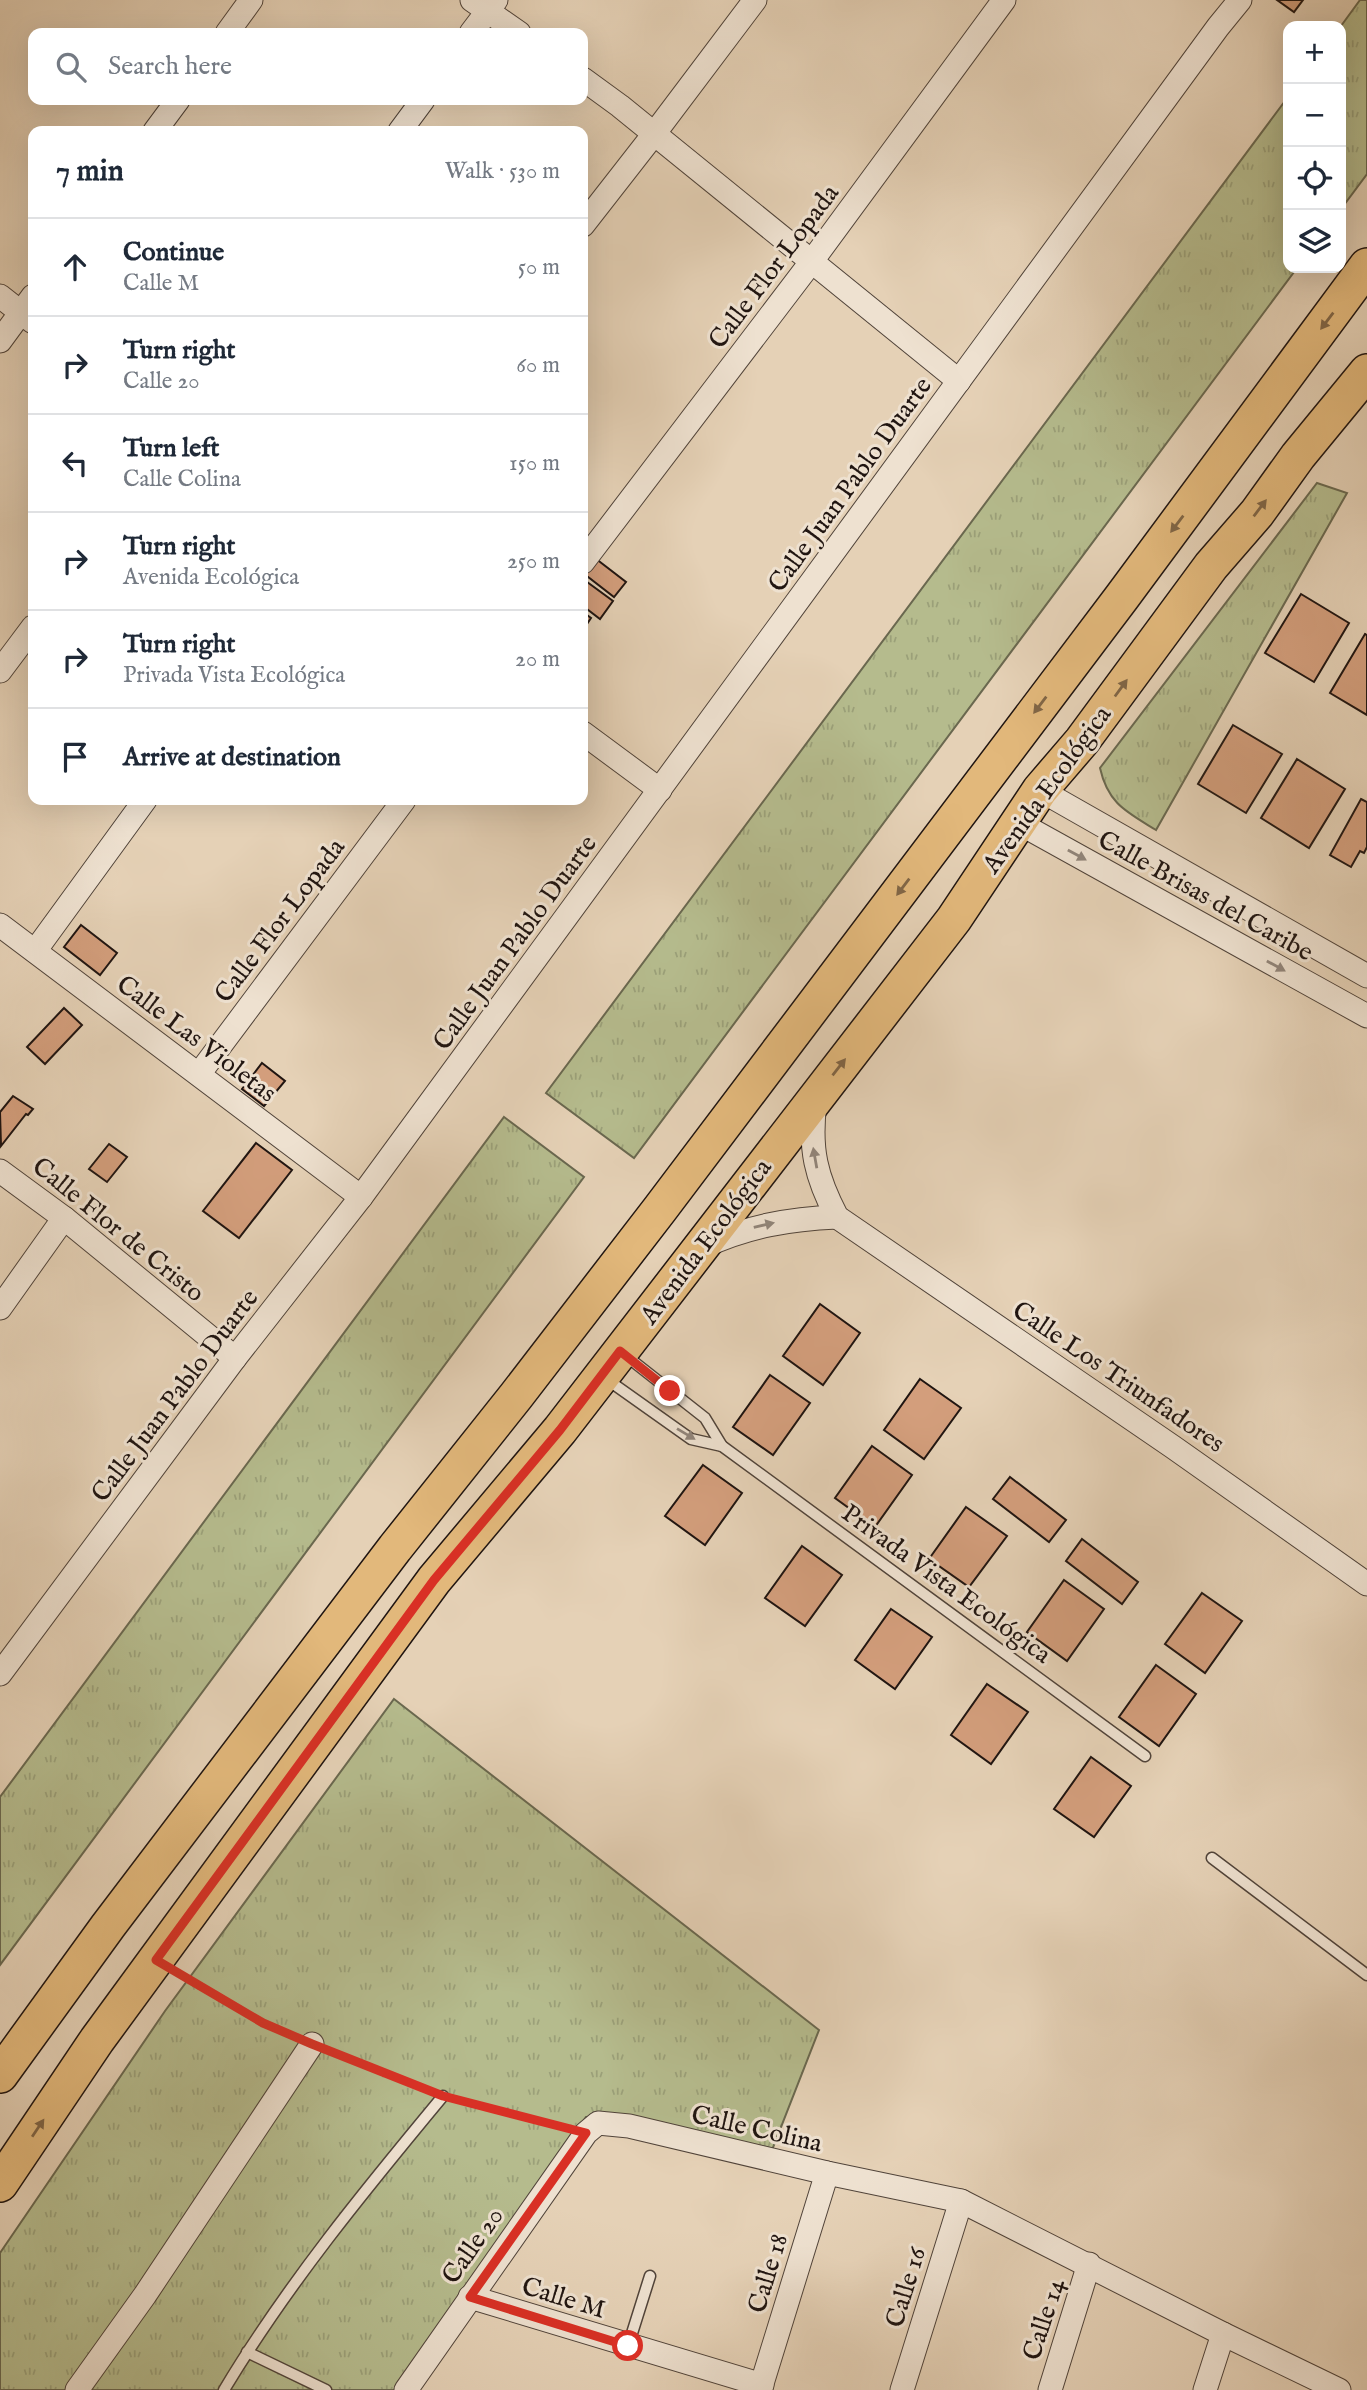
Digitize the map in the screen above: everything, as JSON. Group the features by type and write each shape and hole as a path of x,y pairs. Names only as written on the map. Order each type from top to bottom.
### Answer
{"main road":[{"path":"0,2075 108,1926 395,1548 668,1199 1122,597 1367,266"},
{"name":"Avenida Ecológica","path":"0,2185 97,2040 434,1580 560,1430 954,919 1040,790 1082,741 1211,566 1257,513 1297,456 1367,372"}],"street":[{"path":"231,28 251,0"},
{"path":"588,219 755,0"},
{"name":"Calle Flor Lopada","path":"588,555 812,261 1004,0"},
{"name":"Calle Juan Pablo Duarte","path":"0,1674 235,1358 361,1197 1240,0"},
{"path":"473,28 485,4 513,28"},
{"path":"588,83 959,381"},
{"path":"159,126 174,105"},
{"path":"404,126 419,105"},
{"path":"0,296 28,310"},
{"path":"0,341 28,311"},
{"path":"0,671 28,634"},
{"path":"588,737 660,790"},
{"name":"Calle Brisas del Caribe","path":"1040,790 1367,976"},
{"path":"35,951 141,805"},
{"name":"Calle Flor Lopada","path":"199,1074 400,805"},
{"name":"Calle Brisas del Caribe","path":"1017,822 1367,1016"},
{"name":"Calle Las Violetas","path":"0,925 361,1197"},
{"name":"Calle Los Triunfadores","path":"816,1096 812,1128 814,1158 822,1188 837,1217 1173,1447 1367,1584"},
{"name":"Calle Flor de Cristo","path":"0,1171 64,1218 235,1358"},
{"path":"700,1248 732,1234 766,1224 800,1218 837,1217"},
{"path":"0,1308 64,1218"},
{"path":"77,2390 145,2295 312,2044"},
{"name":"Calle Colina","path":"586,2133 598,2123 629,2126 827,2173 961,2201 1339,2390"},
{"name":"Calle 20","path":"406,2390 586,2133"},
{"name":"Calle 18","path":"761,2387 827,2173"},
{"name":"Calle 16","path":"902,2390 961,2201"},
{"name":"Calle 14","path":"1050,2390 1090,2264"},
{"name":"Calle M","path":"470,2297 761,2387"},
{"path":"1205,2390 1223,2334"}],"lane":[{"name":"Privada Vista Ecológica","path":"611,1363 691,1439 722,1446"},
{"name":"Privada Vista Ecológica","path":"611,1363 705,1418 722,1446 1145,1756"},
{"path":"1212,1858 1367,1975"},
{"path":"224,2390 247,2352 341,2219 443,2096"},
{"path":"628,2346 650,2276"},
{"path":"247,2352 326,2390"}],"path":[{"path":"156,1960 263,2023 312,2044 443,2096 586,2133"}],"green space":[{"path":"1360,0 1367,0 1367,174 1346,202 1346,21"},
{"path":"1283,104 1283,273 1293,273 634,1158 546,1093"},
{"path":"1317,483 1347,493 1156,830 1120,806 1108,790 1100,768"},
{"path":"504,1117 584,1177 0,1965 0,1797"},
{"path":"394,1699 819,2030 772,2150 612,2116 586,2117 394,2390 0,2390 0,2253 165,2011"}],"building":[{"path":"1277,0 1303,0 1294,12"},
{"path":"591,555 626,582 614,597 588,577 588,559"},
{"path":"588,583 613,601 600,619 588,610"},
{"path":"1301,594 1349,623 1314,682 1265,653"},
{"path":"1365,634 1367,635 1367,715 1330,693"},
{"path":"1233,725 1282,754 1246,813 1198,784"},
{"path":"1297,759 1345,789 1309,848 1261,818"},
{"path":"1361,799 1367,802 1367,847 1364,853 1360,851 1351,867 1330,855"},
{"path":"81,925 117,953 100,975 64,947"},
{"path":"64,1008 82,1025 45,1064 27,1047"},
{"path":"262,1063 285,1081 264,1106 242,1089"},
{"path":"13,1096 33,1109 1,1146 0,1112"},
{"path":"256,1143 292,1170 239,1238 203,1211"},
{"path":"109,1144 127,1157 107,1182 89,1169"},
{"path":"820,1304 860,1333 823,1385 783,1356"},
{"path":"770,1375 810,1403 773,1455 733,1427"},
{"path":"920,1379 961,1408 924,1459 884,1430"},
{"path":"872,1446 912,1475 875,1527 835,1498"},
{"path":"703,1465 742,1493 705,1545 665,1516"},
{"path":"1010,1477 1066,1520 1049,1542 993,1499"},
{"path":"966,1507 1007,1536 969,1587 929,1559"},
{"path":"1082,1539 1138,1582 1122,1604 1066,1561"},
{"path":"802,1546 842,1575 805,1626 765,1598"},
{"path":"1064,1580 1104,1609 1067,1661 1027,1632"},
{"path":"1202,1593 1242,1621 1205,1673 1165,1644"},
{"path":"891,1609 932,1637 895,1689 855,1660"},
{"path":"1156,1665 1196,1694 1159,1746 1119,1717"},
{"path":"987,1684 1028,1712 991,1764 951,1735"},
{"path":"1091,1757 1131,1786 1094,1837 1054,1809"}],"route":[{"path":"628,2346 470,2297 586,2133 443,2096 312,2044 263,2023 156,1960 434,1580 560,1430 620,1351 670,1391"}]}
